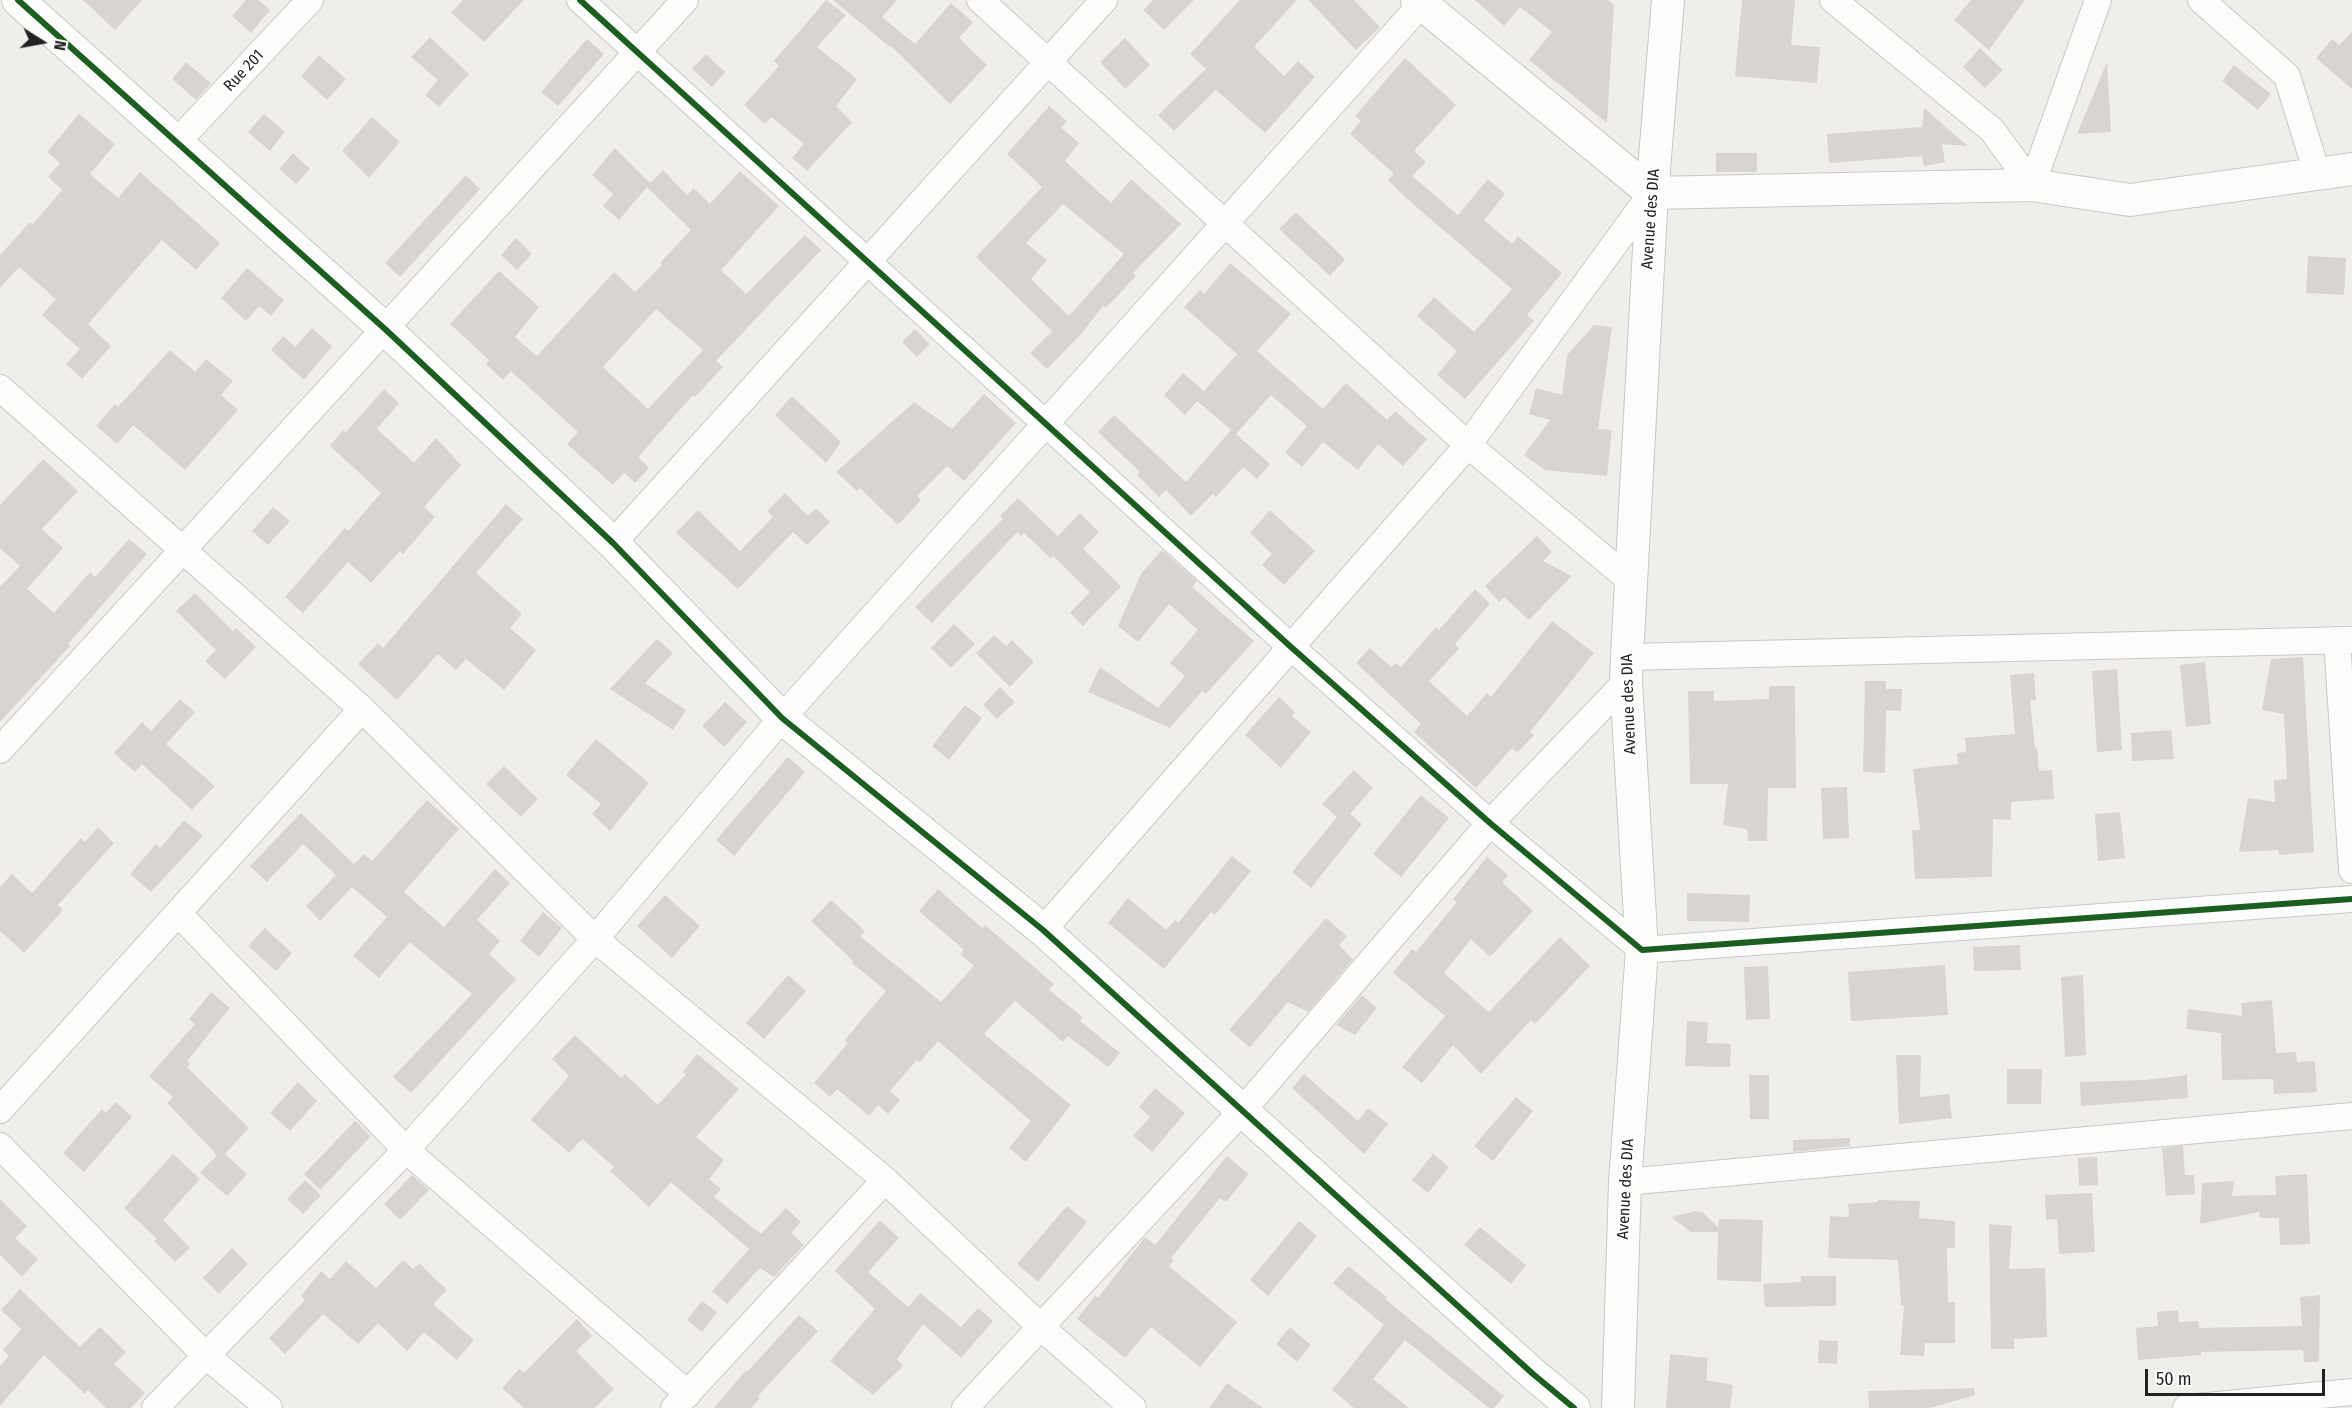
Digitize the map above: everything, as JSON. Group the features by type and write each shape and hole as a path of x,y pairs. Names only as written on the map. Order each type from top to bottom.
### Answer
{"street":[{"path":"18,0 385,329 613,543 782,718 1042,930 1533,1374 1574,1408"},
{"name":"Rue 201","path":"177,142 310,0"},
{"path":"580,0 1291,647 1490,823 1642,950 2352,899"},
{"path":"0,749 684,0"},
{"path":"980,0 1468,445 1630,580"},
{"path":"613,543 1104,0"},
{"name":"Avenue des DIA","path":"1618,1408 1625,1182 1642,950 1626,669 1652,194 1668,0"},
{"path":"1833,0 1992,130 2032,185"},
{"path":"2032,185 2098,0"},
{"path":"2201,0 2287,76 2317,173"},
{"path":"155,1408 406,1150 595,939 782,718 1225,224 1421,1 1652,194 2032,185 2130,200 2352,169"},
{"path":"1042,930 1468,445 1652,194"},
{"path":"0,388 362,709 595,939 885,1180 1042,1328 1134,1408"},
{"path":"965,1408 1242,1111 1626,669 2344,640 2352,870"},
{"path":"0,1110 362,709"},
{"path":"178,913 406,1150 681,1401 885,1180"},
{"path":"1625,1182 2352,1116"},
{"path":"0,1146 205,1355 269,1408"},
{"path":"2186,1408 2352,1392"}],"building":[{"path":"83,0 142,0 115,30"},
{"path":"246,0 258,0 270,10 251,33 232,16"},
{"path":"463,0 524,0 484,42 451,13"},
{"path":"826,0 846,15 817,47 857,79 836,106 852,122 807,171 792,158 804,144 771,117 765,124 744,105 779,66 774,61"},
{"path":"833,0 897,0 882,17 915,44 951,3 973,22 959,38 987,65 950,104 891,46"},
{"path":"1153,0 1194,0 1164,30 1143,10"},
{"path":"1240,0 1297,0 1254,47 1284,76 1298,61 1315,77 1265,133 1216,90 1174,131 1158,115 1206,69 1190,54"},
{"path":"1308,0 1354,0 1380,27 1356,50"},
{"path":"1475,0 1608,0 1614,5 1607,123 1529,60 1552,32 1520,7 1504,26"},
{"path":"1742,0 1795,0 1791,45 1820,47 1817,83 1735,76"},
{"path":"1971,0 2025,0 1989,50 1954,20"},
{"path":"2352,32 2352,89 2316,58 2332,39 2339,45"},
{"path":"430,37 469,74 439,107 425,95 438,80 411,57"},
{"path":"1125,38 1150,65 1125,89 1100,62"},
{"path":"587,39 604,54 558,106 541,92"},
{"path":"1980,48 2003,70 1985,88 1963,67"},
{"path":"706,54 725,72 712,87 692,69"},
{"path":"319,55 346,79 327,100 301,76"},
{"path":"1405,58 1456,105 1414,151 1426,162 1412,176 1458,215 1488,179 1505,194 1484,220 1512,244 1518,236 1562,273 1527,315 1534,321 1465,399 1437,375 1457,351 1417,316 1434,297 1474,332 1512,289 1405,197 1388,180 1394,174 1350,134 1361,121 1355,116"},
{"path":"186,62 211,83 196,100 172,79"},
{"path":"2107,62 2111,132 2077,134"},
{"path":"2234,65 2271,94 2258,110 2222,81"},
{"path":"1049,106 1067,121 1061,128 1079,143 1065,161 1111,203 1131,179 1181,224 1133,273 1136,276 1106,308 1103,306 1082,333 1047,369 1030,353 1052,331 976,257 1042,187 1007,154","holes":["1063,204 1124,254 1069,316 1031,279 1047,260 1026,243"]},
{"path":"1924,108 1968,146 1942,144 1945,162 1924,166 1922,156 1829,163 1827,134 1922,127"},
{"path":"79,114 115,144 90,174 118,198 140,172 220,243 196,270 162,240 88,324 111,346 82,379 66,364 80,349 42,315 56,299 19,267 0,288 0,255 30,222 33,224 62,190 48,177 60,163 47,152"},
{"path":"264,114 285,132 270,151 248,132"},
{"path":"372,117 400,142 369,178 342,151"},
{"path":"615,148 650,183 663,170 687,195 694,188 710,204 740,171 779,206 721,270 746,294 805,235 821,250 716,361 723,367 695,397 693,395 638,457 649,468 635,483 624,473 613,485 567,444 578,432 511,371 503,380 486,364 489,360 450,324 499,271 539,307 515,337 537,356 614,272 635,292 662,265 660,263 691,230 647,187 619,220 603,206 613,194 592,175","holes":["656,309 703,350 648,409 603,367"]},
{"path":"293,153 310,169 296,184 279,169"},
{"path":"1716,153 1757,153 1757,172 1716,172"},
{"path":"466,175 480,189 400,277 385,263"},
{"path":"1296,212 1345,259 1330,276 1279,229"},
{"path":"516,238 532,254 517,270 501,255"},
{"path":"2308,256 2346,258 2344,295 2306,293"},
{"path":"1230,263 1291,314 1257,351 1323,409 1346,383 1387,420 1395,411 1427,439 1403,466 1378,444 1358,470 1323,442 1302,467 1285,452 1307,426 1271,395 1236,434 1270,464 1257,479 1243,467 1216,497 1213,494 1191,516 1166,490 1159,497 1137,475 1140,472 1098,432 1114,415 1186,482 1231,430 1197,401 1185,415 1164,395 1183,373 1204,391 1237,354 1184,307 1200,290 1204,294"},
{"path":"247,268 284,300 271,316 259,306 246,321 221,298"},
{"path":"1594,325 1612,327 1598,429 1612,430 1607,476 1545,470 1524,455 1550,420 1529,414 1536,388 1562,395 1567,355"},
{"path":"312,328 332,346 304,380 271,350 283,336 295,347"},
{"path":"915,329 930,344 917,357 902,342"},
{"path":"170,350 195,372 206,359 233,381 221,395 238,410 185,470 133,425 117,444 96,426 115,404 118,407"},
{"path":"384,389 399,403 377,429 414,463 436,438 461,465 424,507 435,517 403,554 400,551 371,583 348,562 303,613 285,597 345,528 348,531 381,493 330,446 343,430 346,432"},
{"path":"984,394 1016,423 964,481 947,466 917,496 921,500 898,525 860,488 857,491 836,472 914,402 952,429"},
{"path":"792,396 841,442 826,463 775,415"},
{"path":"43,459 78,491 42,529 63,548 27,589 54,613 90,572 95,577 129,539 147,554 68,644 70,646 0,722 0,587 20,566 0,548 0,505"},
{"path":"785,493 808,516 816,508 830,522 807,545 793,532 738,589 676,533 698,510 740,551 773,517 767,511"},
{"path":"1018,498 1058,536 1080,513 1099,532 1083,549 1121,586 1083,626 1070,613 1090,592 1053,556 1050,558 1024,533 1021,536 1017,532 932,623 915,607 1003,519 1000,516"},
{"path":"506,504 523,519 476,573 522,614 510,628 536,650 504,690 466,659 456,670 438,654 397,700 358,664 378,643 383,648"},
{"path":"273,507 290,521 268,545 252,531"},
{"path":"1270,510 1315,551 1284,585 1262,565 1272,554 1250,533"},
{"path":"1537,536 1552,552 1543,561 1572,576 1529,620 1504,597 1499,602 1485,586"},
{"path":"1162,550 1197,581 1192,587 1254,641 1206,694 1202,691 1170,728 1088,692 1100,667 1158,708 1185,676 1170,663 1198,630 1169,604 1138,642 1118,626 1141,574"},
{"path":"1475,589 1490,604 1455,644 1459,649 1429,681 1467,716 1487,693 1491,697 1552,621 1594,653 1530,732 1534,735 1517,753 1512,748 1476,788 1414,732 1421,724 1356,663 1370,648 1391,667 1396,663 1401,667 1436,627 1439,630"},
{"path":"195,593 233,631 236,628 256,647 225,679 205,661 216,650 176,611"},
{"path":"954,624 975,644 951,668 931,648"},
{"path":"994,635 1006,646 1012,640 1034,662 1010,687 976,653"},
{"path":"657,639 673,653 645,683 686,710 673,730 610,689"},
{"path":"2303,657 2314,852 2279,855 2278,850 2239,852 2248,798 2275,802 2274,780 2287,779 2284,714 2262,710 2271,659"},
{"path":"2205,662 2211,724 2186,727 2180,665"},
{"path":"2117,669 2122,750 2097,752 2092,671"},
{"path":"2034,673 2036,700 2030,701 2035,748 2037,748 2039,771 2052,770 2054,799 2011,802 2011,820 1993,819 1992,877 1915,879 1912,830 1920,830 1913,769 1958,764 1957,753 1966,752 1965,738 2015,734 2010,675"},
{"path":"1865,681 1886,681 1886,689 1902,689 1901,711 1886,710 1885,773 1863,772"},
{"path":"1769,686 1795,686 1796,788 1768,788 1767,841 1748,841 1747,829 1723,825 1728,784 1690,784 1688,691 1714,691 1714,701 1769,699"},
{"path":"1000,687 1015,702 997,719 983,705"},
{"path":"1279,697 1295,712 1292,716 1311,732 1281,768 1245,735"},
{"path":"180,699 195,712 166,744 215,786 192,810 142,764 135,772 114,753 142,722 151,731"},
{"path":"725,702 747,722 724,747 702,726"},
{"path":"965,705 982,718 949,760 932,746"},
{"path":"2171,730 2174,759 2132,761 2131,733"},
{"path":"596,739 649,783 610,831 592,814 601,804 566,775"},
{"path":"788,757 805,772 734,856 716,840"},
{"path":"504,766 538,799 521,817 486,784"},
{"path":"1354,770 1373,788 1350,814 1362,824 1311,888 1292,872 1337,817 1322,804"},
{"path":"1847,787 1849,838 1823,839 1821,788"},
{"path":"1421,795 1449,818 1401,877 1373,854"},
{"path":"427,800 459,829 404,892 444,927 495,869 510,883 477,920 500,941 489,954 516,979 411,1093 393,1077 472,994 410,942 379,978 353,956 387,917 352,887 320,921 306,906 336,875 303,844 267,882 250,866 301,813 354,864 364,854 372,861"},
{"path":"2120,812 2125,858 2098,861 2095,814"},
{"path":"184,820 203,836 151,892 130,874 156,844 160,848"},
{"path":"98,827 114,843 58,905 63,910 24,953 0,931 0,887 12,874 32,893 81,838 85,842"},
{"path":"1232,856 1251,871 1215,915 1211,912 1164,969 1108,923 1128,898 1166,930 1175,920 1178,923"},
{"path":"1487,857 1508,875 1502,882 1533,911 1490,957 1471,939 1444,973 1489,1012 1560,937 1590,966 1535,1024 1531,1020 1481,1074 1453,1045 1422,1083 1402,1067 1445,1016 1393,973 1412,949 1416,952 1457,902 1453,899"},
{"path":"938,889 982,928 985,925 1054,984 1049,990 1083,1017 1080,1021 1120,1053 1108,1067 1068,1036 1063,1042 1015,1001 984,1034 1071,1105 1026,1162 1009,1148 1031,1121 938,1041 920,1062 917,1060 890,1091 900,1100 888,1114 878,1105 869,1116 837,1089 830,1097 814,1083 848,1043 845,1040 886,991 852,963 853,961 811,921 831,900 865,931 860,936 941,1002 974,966 960,954 964,950 919,911"},
{"path":"1687,893 1750,895 1749,922 1687,921"},
{"path":"665,895 700,926 672,958 637,926"},
{"path":"543,912 562,928 539,957 520,941"},
{"path":"1326,918 1347,936 1339,945 1353,959 1308,1012 1288,1002 1250,1047 1229,1030"},
{"path":"265,928 292,953 276,971 248,946"},
{"path":"2020,945 2021,970 1974,971 1973,947"},
{"path":"1945,965 1948,1015 1851,1021 1848,972"},
{"path":"1768,966 1770,1019 1746,1020 1744,967"},
{"path":"788,975 806,991 764,1039 746,1023"},
{"path":"2083,975 2086,1055 2065,1057 2061,977"},
{"path":"211,992 230,1008 187,1061 190,1064 187,1067 249,1128 225,1154 247,1174 227,1196 200,1173 217,1155 167,1103 173,1097 149,1076 195,1024 189,1019"},
{"path":"1362,995 1377,1008 1355,1035 1336,1025"},
{"path":"2272,1000 2276,1053 2296,1052 2297,1062 2315,1061 2317,1092 2274,1094 2273,1079 2222,1080 2221,1033 2186,1029 2188,1009 2242,1016 2241,1003"},
{"path":"1687,1021 1708,1022 1707,1043 1731,1044 1730,1067 1685,1066"},
{"path":"575,1035 621,1078 625,1074 658,1105 686,1074 683,1072 697,1054 739,1089 696,1137 724,1160 709,1179 721,1189 714,1197 761,1234 786,1208 801,1222 791,1233 804,1245 774,1277 760,1268 727,1304 712,1291 749,1249 671,1182 649,1207 610,1171 614,1167 582,1139 569,1153 531,1120 569,1076 552,1059"},
{"path":"1896,1055 1921,1055 1920,1097 1949,1094 1952,1118 1899,1124"},
{"path":"2007,1069 2042,1069 2041,1104 2007,1104"},
{"path":"1304,1074 1358,1121 1368,1108 1388,1124 1364,1154 1292,1088"},
{"path":"1749,1075 1769,1075 1769,1119 1750,1119"},
{"path":"2187,1075 2188,1098 2081,1106 2080,1082 2146,1080"},
{"path":"298,1082 317,1101 290,1131 270,1113"},
{"path":"1155,1088 1185,1113 1152,1152 1133,1136 1150,1117 1139,1107"},
{"path":"1516,1097 1533,1111 1493,1161 1474,1146"},
{"path":"116,1102 132,1117 84,1172 63,1153 102,1109 106,1113"},
{"path":"355,1121 371,1136 320,1190 304,1174"},
{"path":"1850,1138 1850,1146 1793,1152 1793,1140"},
{"path":"2183,1146 2185,1175 2194,1175 2195,1194 2166,1196 2162,1148"},
{"path":"173,1154 200,1179 163,1220 190,1248 175,1262 154,1241 157,1239 124,1208"},
{"path":"1433,1154 1449,1167 1428,1193 1412,1180"},
{"path":"1227,1156 1249,1174 1226,1202 1220,1198 1171,1258 1174,1260 1169,1266 1237,1322 1200,1367 1151,1327 1125,1358 1077,1319 1095,1296 1098,1298 1145,1237 1155,1245"},
{"path":"2097,1157 2098,1185 2079,1186 2078,1158"},
{"path":"2307,1174 2310,1244 2280,1245 2279,1218 2260,1218 2259,1212 2200,1224 2202,1183 2234,1181 2232,1196 2276,1195 2275,1176"},
{"path":"412,1175 429,1190 400,1220 384,1204"},
{"path":"305,1180 321,1195 303,1214 287,1199"},
{"path":"2092,1193 2095,1252 2059,1254 2057,1219 2046,1220 2045,1195"},
{"path":"0,1199 27,1226 15,1238 38,1259 22,1277 0,1255"},
{"path":"1878,1200 1920,1201 1919,1218 1955,1221 1955,1248 1947,1248 1948,1302 1955,1302 1955,1343 1925,1343 1924,1356 1900,1355 1904,1306 1901,1306 1898,1260 1828,1258 1830,1216 1849,1217 1848,1204 1878,1202"},
{"path":"1067,1206 1087,1222 1038,1282 1017,1264"},
{"path":"1695,1211 1702,1212 1718,1227 1719,1219 1763,1220 1761,1282 1717,1280 1718,1232 1691,1232 1671,1217"},
{"path":"880,1220 899,1238 868,1272 908,1307 920,1293 961,1327 978,1308 993,1321 961,1358 923,1324 897,1359 903,1366 873,1395 830,1361 875,1309 835,1271"},
{"path":"1299,1221 1317,1236 1268,1296 1250,1280"},
{"path":"1989,1224 2012,1226 2009,1269 2045,1268 2047,1337 2014,1339 2014,1349 1991,1349"},
{"path":"1480,1227 1526,1265 1511,1284 1464,1245"},
{"path":"232,1248 248,1264 219,1294 203,1278"},
{"path":"403,1260 413,1269 419,1263 447,1290 433,1304 474,1340 457,1360 424,1332 407,1351 378,1323 358,1344 323,1314 285,1354 269,1338 305,1300 301,1296 321,1271 330,1279 346,1261 376,1288"},
{"path":"1348,1266 1504,1396 1494,1408 1489,1408 1405,1340 1373,1379 1409,1408 1354,1408 1332,1390 1384,1325 1333,1283"},
{"path":"1801,1276 1836,1276 1836,1306 1765,1307 1763,1284 1801,1282"},
{"path":"20,1289 80,1347 100,1327 126,1352 114,1364 145,1393 131,1408 106,1408 88,1390 85,1394 44,1355 0,1406 0,1366 9,1356 3,1350 21,1329 1,1310"},
{"path":"2320,1295 2319,1362 2304,1362 2303,1350 2201,1352 2201,1355 2138,1360 2136,1328 2158,1326 2157,1312 2178,1310 2179,1322 2198,1321 2199,1328 2302,1326 2300,1297"},
{"path":"702,1301 717,1312 702,1332 687,1320"},
{"path":"799,1315 818,1331 758,1396 760,1398 751,1408 714,1408 746,1370 747,1372"},
{"path":"577,1319 592,1336 576,1351 614,1389 595,1408 524,1408 502,1388 519,1369 524,1373"},
{"path":"1290,1327 1311,1345 1297,1362 1276,1344"},
{"path":"1819,1340 1838,1341 1837,1364 1818,1363"},
{"path":"1670,1354 1708,1358 1706,1380 1733,1385 1730,1408 1666,1408"},
{"path":"1227,1383 1263,1408 1209,1408"},
{"path":"1974,1388 1975,1395 1930,1408 1869,1408 1868,1391"}],"cycle path":[{"path":"18,0 385,329 613,543 782,718 1043,930 1533,1374 1574,1408"},
{"path":"580,0 1291,647 1490,823 1642,950 2352,899"}]}
